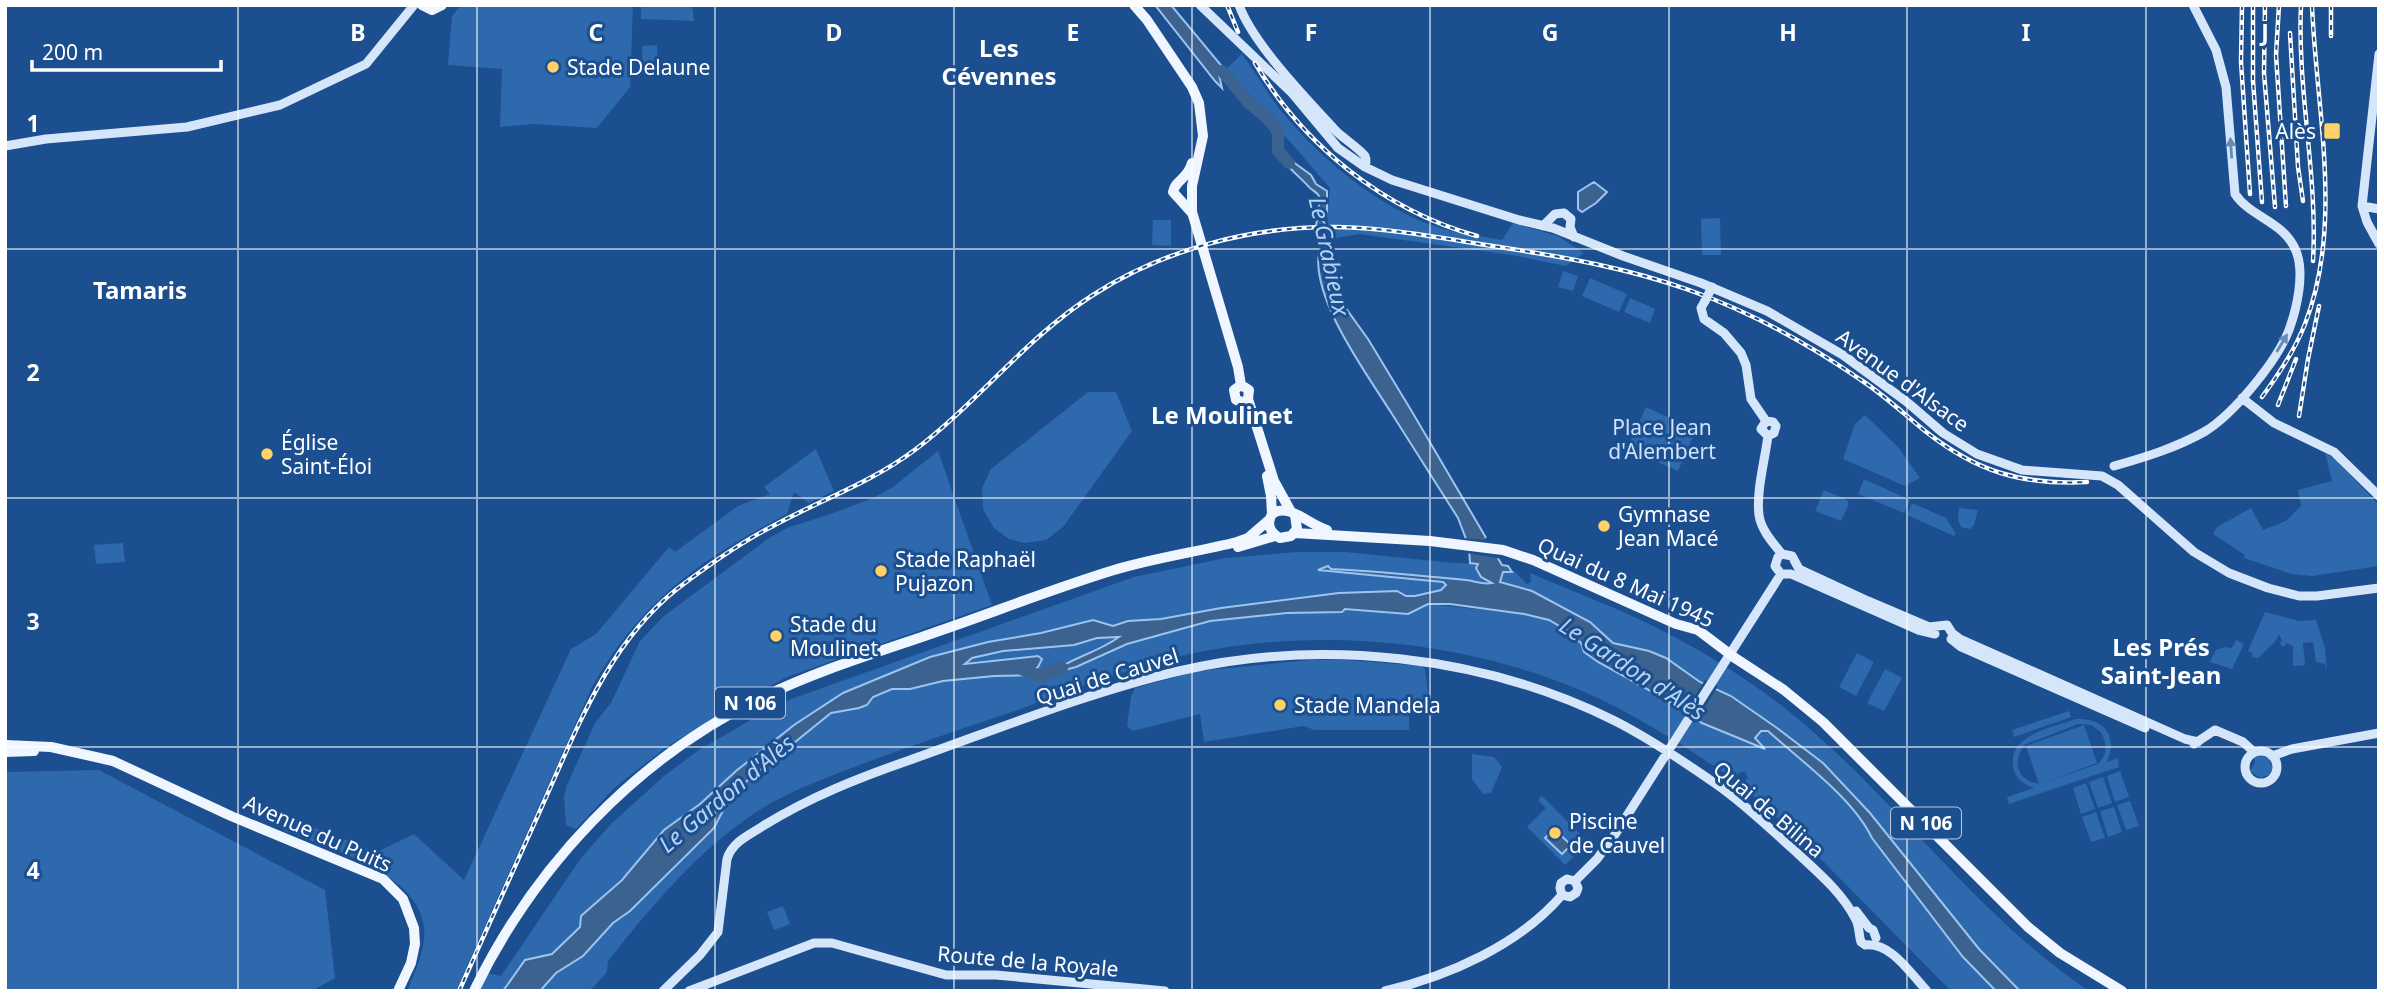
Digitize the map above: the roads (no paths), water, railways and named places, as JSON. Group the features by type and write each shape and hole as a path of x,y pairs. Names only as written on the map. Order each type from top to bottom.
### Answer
{"main road":[{"path":"5,146 46,139 187,127 280,105 366,64 417,7 432,10 442,5"},
{"path":"1125,5 1156,44 1191,98 1196,122 1195,154 1188,183"},
{"path":"1134,5 1192,87 1199,103 1203,136 1188,183"},
{"name":"Avenue d'Alsace","path":"1200,5 1292,93 1338,148 1364,167 1392,180 1567,229 1574,237 1712,287 1767,311 1843,355 1907,402 1943,433 1977,454 2022,470 2102,476 2118,485 2194,552 2229,573 2299,596 2379,588"},
{"path":"1239,5 1244,18 1258,38 1297,87 1348,144 1364,155 1364,167"},
{"path":"2114,466 2166,451 2207,430 2242,398 2289,331 2296,304 2299,262 2292,243 2271,221 2246,208 2235,194 2226,87 2216,50 2193,5"},
{"path":"2379,54 2362,206 2379,244"},
{"path":"1176,183 1188,183 1194,190 1187,199 1178,200 1173,192 1176,183"},
{"path":"1187,199 1241,385 1249,390 1246,401 1269,483 1270,528 1275,536 1286,538 1295,533 1298,524 1274,481 1246,401"},
{"path":"2362,206 2379,209"},
{"name":"Avenue d'Alsace","path":"1549,224 1555,214 1564,212 1570,219 1567,229"},
{"path":"1385,991 1441,973 1502,944 1563,895 1574,895 1578,888 1575,881 1597,859 1728,658 1789,571 1792,556 1782,554 1769,537 1759,516 1768,436 1774,433 1776,426 1771,421 1766,421 1751,399 1746,365 1741,353 1724,333 1703,319 1701,308 1712,287"},
{"path":"2242,398 2274,423 2334,452 2379,496"},
{"path":"1271,517 1280,509 1293,513"},
{"name":"N 106","path":"1293,513 1313,526 1344,535"},
{"name":"N 106","path":"474,991 487,963 511,925 568,846 607,805 649,769 701,732 763,696 841,666 1113,571 1248,538 1271,517"},
{"name":"N 106","path":"1295,533 1344,535"},
{"name":"Quai du 8 Mai 1945","path":"1344,535 1500,549 1533,560 1676,624 1698,630 1728,658"},
{"name":"N 106","path":"1199,551 1236,547 1275,536"},
{"path":"1782,554 1775,562 1777,570 1789,571 1936,630 1942,641 1951,636 1971,651 2186,745 2198,742 2215,730 2243,742 2254,752"},
{"name":"Quai de Cauvel","path":"663,991 718,932 729,853 756,830 807,800 856,779 1130,683 1178,671 1261,659 1314,655 1387,657 1430,662 1549,693 1671,748"},
{"name":"N 106","path":"1728,658 1784,690 1822,722 2028,927 2060,953 2122,991"},
{"path":"2273,756 2292,749 2379,733"},
{"name":"Avenue du Puits","path":"5,745 35,745 77,751 113,761 231,816 383,879 403,898 414,928 415,944 411,963 398,991"},
{"name":"Quai de Bilina","path":"1671,748 1686,763 1754,813 1827,881 1864,930"},
{"path":"2266,751 2273,756 2277,767 2273,777 2264,782 2257,782 2248,776 2245,767 2246,760 2254,752 2266,751"},
{"name":"Avenue du Puits","path":"5,752 65,754 124,768"},
{"path":"1652,777 1669,764 1686,763"},
{"path":"1875,940 1875,933 1864,930 1859,939 1863,944 1875,940 1891,946 1934,991"},
{"path":"1875,940 1892,953 1927,991"},
{"name":"Route de la Royale","path":"689,991 814,943 832,943 946,975 996,975 1166,991"}],"water":[{"path":"1155,5 1171,5 1232,82 1219,75 1222,88 1215,81"},
{"path":"1278,151 1311,175 1316,184 1327,191 1327,216 1322,219 1329,231 1340,300 1368,339 1502,565 1508,566 1512,572 1503,572 1500,582 1532,591 1590,622 1613,643 1649,651 1666,658 1700,682 1731,696 1823,763 1870,813 1979,949 2020,991 1996,991 1963,957 1852,809 1825,781 1768,731 1761,731 1755,738 1765,749 1702,723 1676,705 1598,662 1584,652 1581,643 1566,630 1549,620 1450,604 1428,604 1408,614 1345,609 1342,612 1287,613 1210,621 1127,644 1076,667 1049,674 1119,637 1097,638 1074,645 1003,651 972,658 965,664 1038,656 1042,659 1032,671 1034,675 943,681 910,689 892,689 873,697 867,705 831,713 732,793 714,828 630,911 613,923 583,956 556,973 540,991 503,991 525,960 552,954 580,927 581,916 622,880 664,830 700,804 736,771 794,725 843,693 930,657 1093,620 1113,626 1128,621 1161,619 1221,608 1339,593 1397,591 1406,596 1415,596 1441,590 1446,585 1443,582 1318,570 1328,566 1331,569 1492,583 1481,577 1476,568 1478,564 1470,563 1469,547 1458,518 1343,336 1324,292 1319,271 1319,252 1324,261 1326,249 1321,233 1315,233 1320,198 1287,165"},
{"path":"1594,182 1607,192 1582,212 1578,209 1578,192"},
{"path":"1554,829 1571,845 1562,854 1545,838"}],"waterway":[{"name":"Le Grabieux","path":"1222,71 1248,102 1270,121 1278,132 1278,151 1289,163"},
{"name":"Le Gardon d'Alès","path":"1021,669 1040,676 1062,668"}],"railway":[{"path":"1227,5 1238,32"},
{"path":"2242,5 2241,62 2250,194"},
{"path":"2253,5 2253,81 2262,202"},
{"path":"2265,5 2264,73 2275,207"},
{"path":"2279,5 2276,55 2286,206"},
{"path":"2301,5 2302,69 2313,197 2313,261"},
{"path":"2262,397 2286,362 2305,324 2317,286 2323,247 2325,166 2312,5"},
{"path":"2331,5 2331,36"},
{"path":"2290,33 2298,167 2303,201"},
{"path":"1255,63 1297,121 1349,170 1410,210 1477,236"},
{"path":"459,991 583,716 614,660 632,634 653,611 688,580 747,541 789,517 863,482 916,449 961,411 1046,330 1093,295 1149,265 1210,243 1305,228 1378,229 1619,269 1689,290 1778,329 1861,380 1944,445 1982,466 2020,478 2087,482"},
{"path":"2299,416 2319,306"},
{"path":"2278,405 2296,359"}],"place":[{"name":"Stade Delaune","path":"553,67"},
{"name":"Alès","path":"2332,131"},
{"name":"Église Saint-Éloi","path":"267,454"},
{"name":"Gymnase Jean Macé","path":"1604,526"},
{"name":"Stade Raphaël Pujazon","path":"881,571"},
{"name":"Stade du Moulinet","path":"776,636"},
{"name":"Stade Mandela","path":"1280,705"},
{"name":"Piscine de Cauvel","path":"1555,833"}],"district":[{"name":"Les Cévennes","path":"999,61"},
{"name":"Tamaris","path":"140,289"},
{"name":"Le Moulinet","path":"1222,414"},
{"name":"Les Prés Saint-Jean","path":"2161,660"}],"park label":[{"name":"Place Jean d'Alembert","path":"1662,439"}]}
